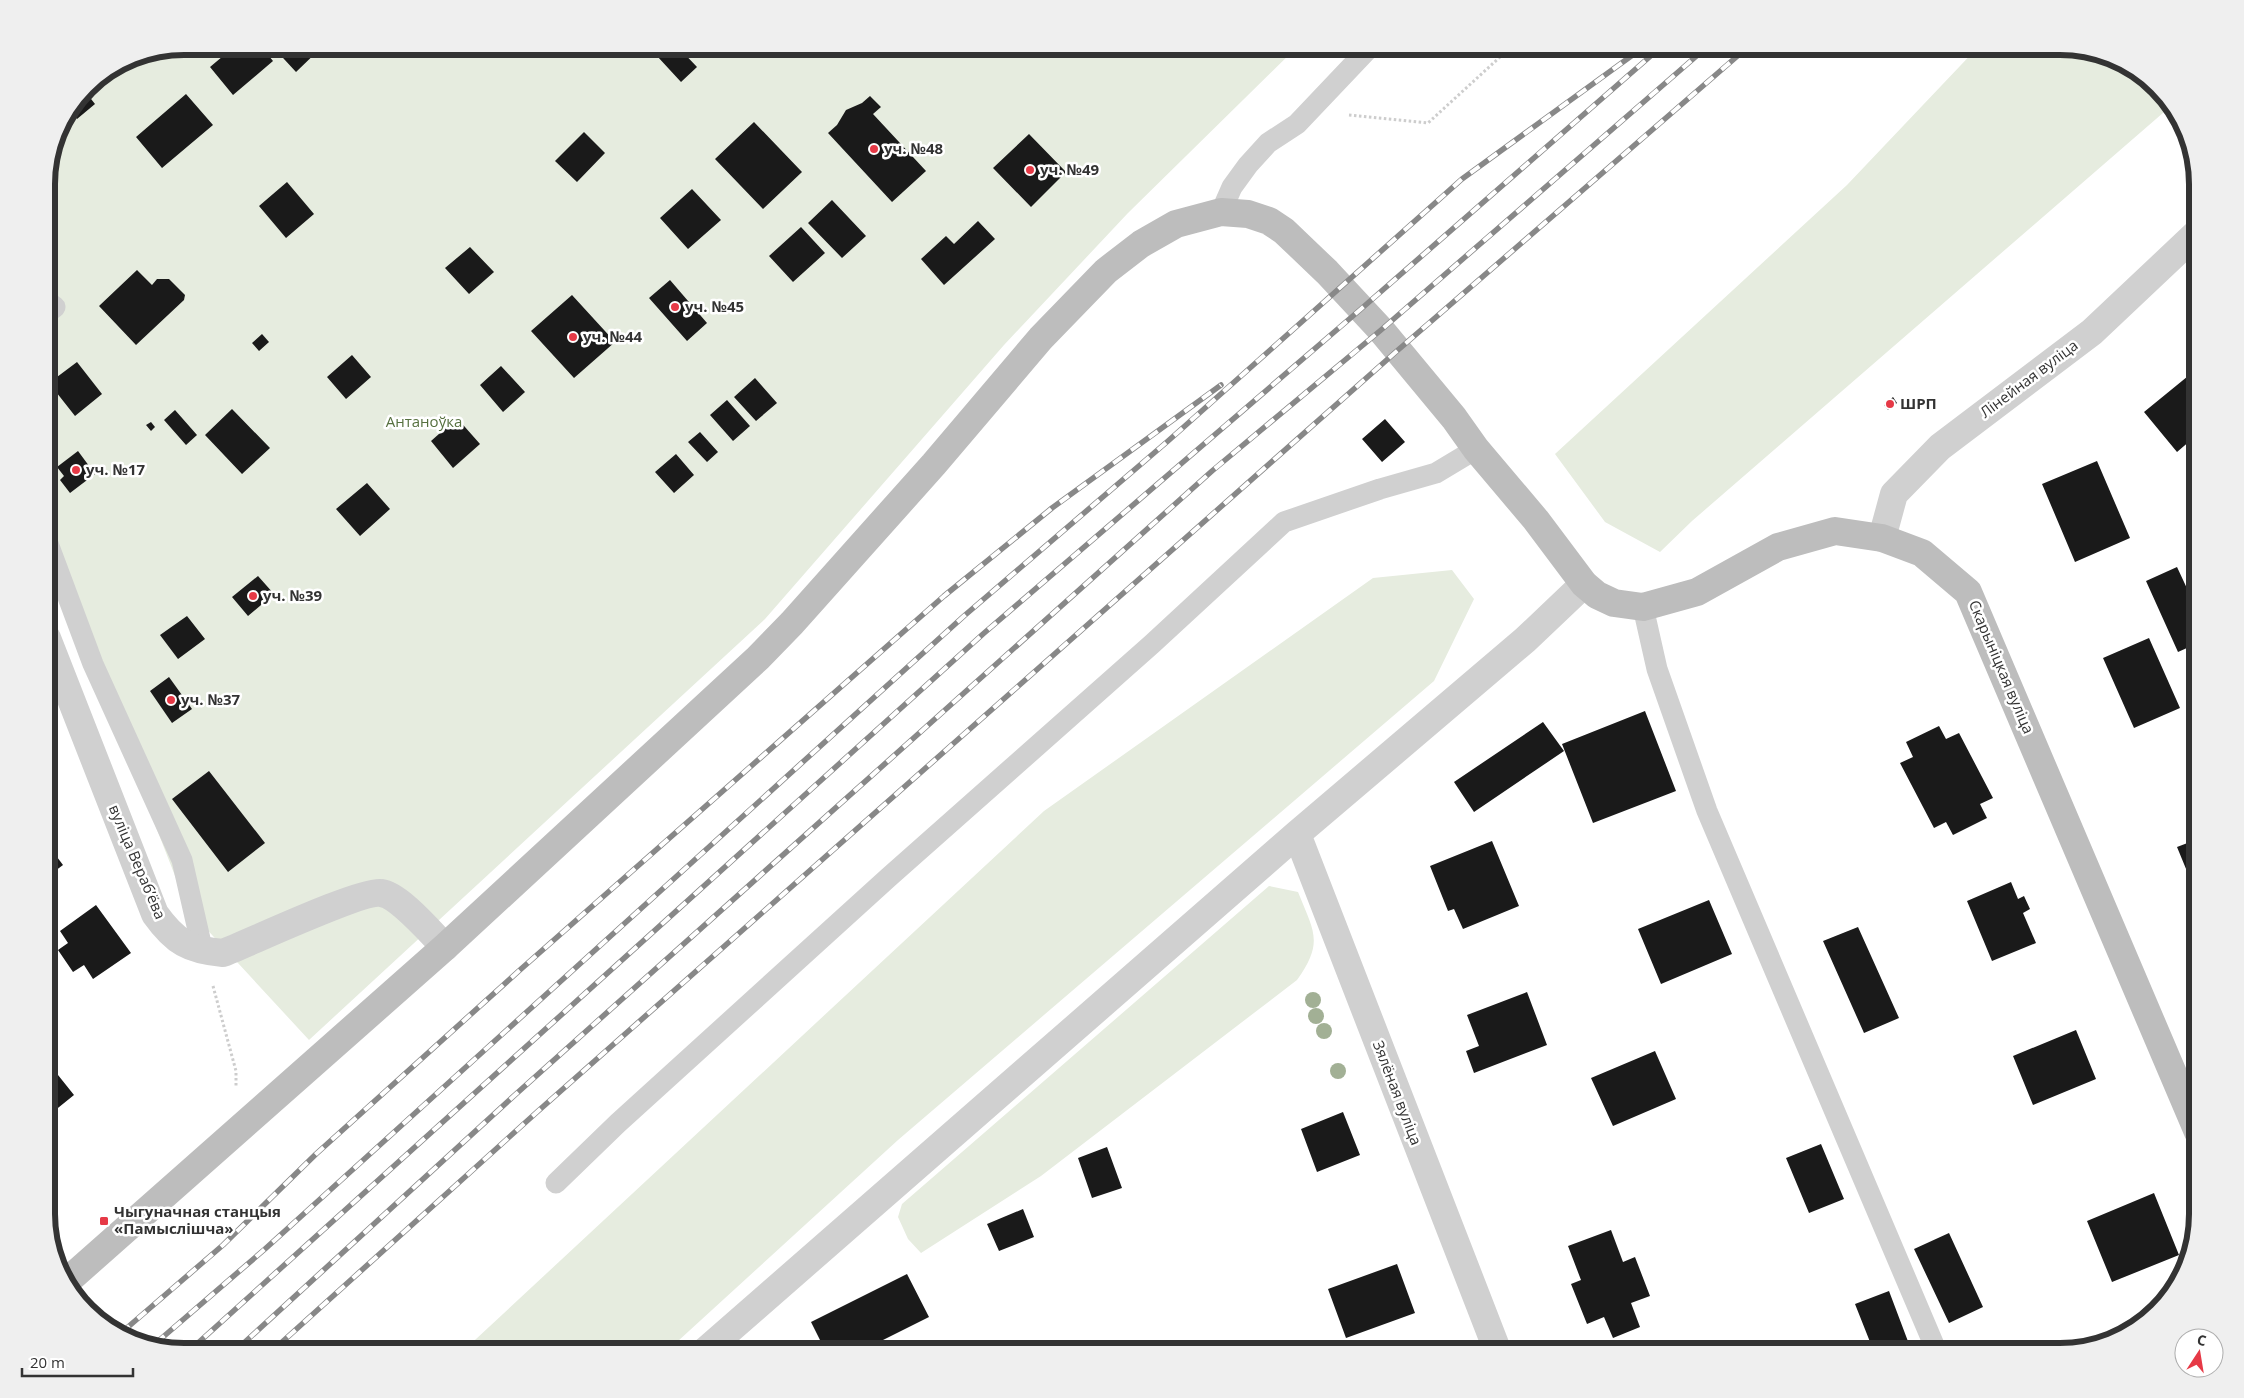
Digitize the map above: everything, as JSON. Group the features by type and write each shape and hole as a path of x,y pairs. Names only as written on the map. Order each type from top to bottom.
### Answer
{"street":[{"name":"Скарыніцкая вуліца","path":"71,1278 445,947 758,658 792,623 934,464 1041,338 1106,271 1140,244 1176,224 1221,212 1248,214 1269,221 1284,231 1327,272 1381,330 1454,418 1476,449 1536,520 1584,584 1597,595 1614,603 1643,607 1697,592 1778,547 1835,531 1882,538 1922,553 1968,592 2189,1111"},
{"name":"Лінейная вуліца","path":"1882,538 1894,494 1940,447 2092,332 2189,240"},
{"path":"714,1343 1297,834 1525,640 1584,584"},
{"name":"вуліца Верабʼёва","path":"55,661 155,914 166,928 183,944 204,952 223,953 357,898 381,892 399,902 445,947"},
{"name":"Зялёная вуліца","path":"1297,834 1495,1343"}],"lane":[{"path":"1221,212 1232,187 1268,143 1297,124 1362,55"},
{"path":"556,1183 618,1123 889,877 1152,644 1284,522 1380,489 1436,473 1476,449"},
{"path":"55,565 93,664 182,860 204,952"},
{"path":"1643,607 1657,669 1707,811 1933,1343"}],"path":[{"path":"1297,124 1354,114 1428,123 1502,55"},
{"path":"204,952 236,1071 238,1132"}],"green space":[{"name":"Антаноўка","path":"175,55 1289,55 1128,213 1004,345 765,619 309,1040 188,909 55,568 55,175 59,150 72,119 99,87 119,72 142,62"},
{"path":"1970,55 2060,55 2094,59 2125,72 2139,82 2166,110 1692,521 1660,552 1605,522 1555,454 1847,185"},
{"path":"1452,570 1474,599 1434,681 898,1140 676,1343 472,1343 1044,811 1373,578"},
{"path":"1269,886 1298,892 1312,927 1314,937 1311,956 1297,980 1041,1176 921,1253 908,1239 898,1217 902,1204"}],"building":[{"path":"224,55 268,55 273,61 233,95 210,67"},
{"path":"280,55 314,55 296,72"},
{"path":"686,55 697,67 681,82 657,56"},
{"path":"186,94 213,125 162,168 136,137"},
{"name":"уч. №48","path":"870,96 881,107 873,114 926,171 892,202 828,133 837,125 846,110 862,103"},
{"path":"89,97 95,104 77,119 74,116"},
{"path":"754,122 802,172 763,209 715,159"},
{"path":"584,132 605,153 577,182 555,161"},
{"name":"уч. №49","path":"1029,134 1066,172 1031,207 993,168"},
{"path":"287,182 314,214 286,238 259,206"},
{"path":"692,189 721,220 688,249 660,218"},
{"path":"832,200 866,236 842,258 808,223"},
{"path":"978,221 995,239 944,285 921,259 946,236 954,244"},
{"path":"801,227 825,253 793,282 769,256"},
{"path":"470,247 494,272 469,294 445,268"},
{"path":"137,270 152,285 157,279 169,279 185,295 184,300 136,345 99,306"},
{"name":"уч. №45","path":"670,280 707,323 687,341 649,298"},
{"name":"уч. №44","path":"572,295 615,342 574,378 531,331"},
{"path":"262,334 269,342 259,351 252,343"},
{"path":"352,355 371,377 346,399 327,377"},
{"path":"77,362 102,394 75,416 55,391 55,378"},
{"path":"501,366 525,392 503,412 480,385"},
{"path":"2189,375 2189,442 2177,452 2144,412"},
{"path":"755,378 777,403 756,421 734,397"},
{"name":"ШРП","path":"1893,397 1897,403 1888,410 1884,405"},
{"path":"727,400 750,426 733,441 710,415"},
{"path":"232,409 270,448 242,474 205,435"},
{"path":"175,410 197,435 186,445 164,420"},
{"path":"457,418 480,444 453,468 431,441"},
{"path":"1385,419 1405,442 1382,462 1362,439"},
{"path":"151,422 155,427 151,431 146,425"},
{"path":"700,432 718,452 707,462 688,442"},
{"name":"уч. №17","path":"78,451 95,474 70,493 60,480 64,476 57,467"},
{"path":"676,454 694,475 674,493 655,472"},
{"path":"2097,461 2130,538 2075,562 2042,484"},
{"path":"367,483 390,509 360,536 336,509"},
{"path":"2177,567 2189,593 2189,647 2178,652 2146,581"},
{"name":"уч. №39","path":"258,576 274,594 248,616 232,597"},
{"path":"187,616 205,639 178,659 160,635"},
{"path":"2149,638 2180,708 2134,728 2103,658"},
{"name":"уч. №37","path":"169,677 192,709 172,723 150,691"},
{"path":"1645,711 1676,791 1593,823 1562,744"},
{"path":"1543,722 1564,751 1474,812 1454,782"},
{"path":"1939,726 1946,739 1959,733 1993,798 1980,804 1987,818 1953,835 1946,822 1934,828 1900,763 1913,757 1906,742"},
{"path":"209,771 265,843 228,872 172,799"},
{"path":"1492,841 1519,906 1463,929 1454,909 1448,911 1430,866"},
{"path":"2189,842 2189,876 2177,847"},
{"path":"55,854 63,865 55,871"},
{"path":"2011,882 2018,899 2024,896 2030,909 2023,913 2036,943 1992,961 1967,901"},
{"path":"1709,900 1732,954 1661,984 1638,929"},
{"path":"96,905 131,953 93,979 84,965 73,972 58,950 68,943 60,931"},
{"path":"1858,927 1899,1018 1864,1033 1823,941"},
{"path":"1527,992 1547,1045 1474,1073 1466,1051 1479,1046 1467,1015"},
{"path":"2076,1030 2096,1079 2033,1105 2013,1056"},
{"path":"1655,1051 1676,1099 1613,1126 1591,1078"},
{"path":"58,1075 74,1095 55,1110 55,1078"},
{"path":"1343,1112 1360,1155 1317,1172 1301,1129"},
{"path":"1821,1144 1844,1199 1809,1213 1786,1158"},
{"path":"1107,1147 1122,1188 1092,1198 1078,1158"},
{"path":"2154,1193 2179,1255 2112,1282 2087,1221"},
{"path":"1023,1209 1034,1237 999,1251 987,1224"},
{"path":"1611,1230 1623,1262 1635,1257 1650,1296 1631,1303 1640,1327 1613,1338 1604,1317 1587,1324 1571,1284 1581,1280 1568,1246"},
{"path":"1949,1233 1983,1307 1949,1323 1914,1249"},
{"path":"1397,1264 1415,1313 1346,1338 1328,1289"},
{"path":"907,1274 929,1317 877,1343 822,1343 811,1322"},
{"path":"1889,1291 1909,1343 1870,1343 1855,1304"}],"railway":[{"path":"159,1341 265,1249 964,616 1168,441 1462,179 1633,55"},
{"path":"198,1343 983,634 1361,309 1652,55"},
{"path":"244,1343 516,1094 1212,471 1381,330 1698,55"},
{"path":"281,1343 537,1112 1398,350 1739,55"},
{"path":"126,1329 223,1245 316,1154 521,969 944,596 1052,508 1221,385"}],"place":[{"name":"уч. №48","path":"874,149"},
{"name":"уч. №49","path":"1030,170"},
{"name":"уч. №45","path":"675,307"},
{"name":"уч. №44","path":"573,337"},
{"name":"ШРП","path":"1890,404"},
{"name":"уч. №17","path":"76,470"},
{"name":"уч. №39","path":"253,596"},
{"name":"уч. №37","path":"171,700"},
{"name":"Чыгуначная станцыя «Памыслішча»","path":"104,1221"}]}
